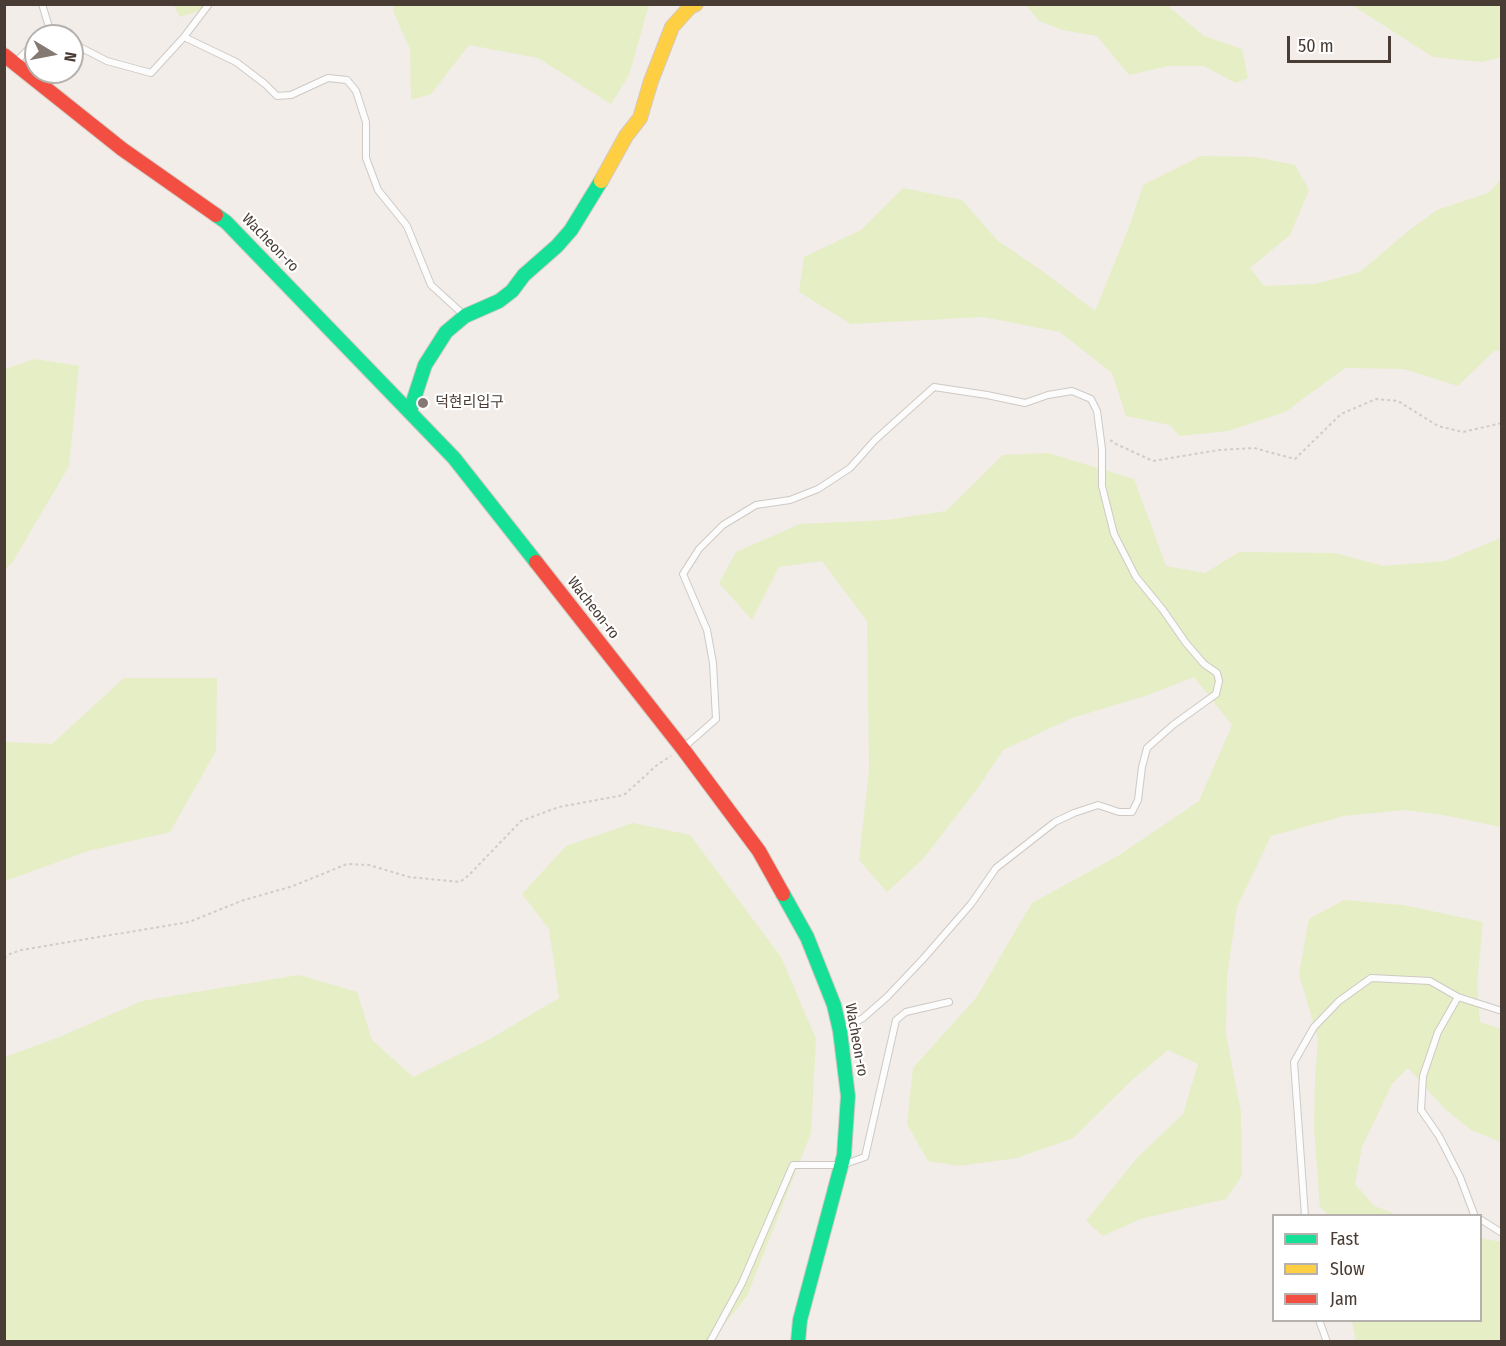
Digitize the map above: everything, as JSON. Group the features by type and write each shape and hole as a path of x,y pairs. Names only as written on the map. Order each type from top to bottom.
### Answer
{"street":[{"path":"410,411 425,365 446,332 465,316 499,301 512,291 524,275 557,246 570,230 602,180 626,136 640,118 651,81 672,27 690,7 696,4"},
{"name":"Wacheon-ro","path":"10,59 122,149 226,222 410,411 454,458 683,749 759,851 807,937 834,1005 840,1031 848,1096 842,1165 801,1320 798,1341"}],"lane":[{"path":"42,4 48,24"},
{"path":"84,49 107,60 151,73 184,37 209,4"},
{"path":"184,37 236,62 277,96 291,95 328,78 347,80 356,91 366,122 366,158 378,190 407,226 431,285 465,316"},
{"path":"10,59 24,49"},
{"path":"683,749 716,719 713,663 707,630 684,574 699,549 723,525 756,505 790,500 818,489 850,468 875,440 934,387 1025,403 1048,395 1072,391 1091,399 1097,411 1101,434 1102,486 1114,534 1136,577 1186,643 1204,664 1217,673 1219,681 1216,694 1173,725 1147,748 1138,800 1132,812 1119,812 1098,805 1055,822 996,868 971,904 887,997 864,1018 840,1031"},
{"path":"1305,1214 1294,1062 1314,1027 1339,1000 1371,978 1430,981 1458,997 1502,1011"},
{"path":"1458,997 1438,1032 1423,1076 1421,1110 1439,1136 1460,1177 1474,1214"},
{"path":"710,1341 742,1283 793,1165 842,1165 865,1157 897,1020 906,1012 949,1002"},
{"path":"1482,1220 1502,1233"},
{"path":"1320,1322 1327,1341"}],"path":[{"path":"1101,434 1116,444 1153,461 1219,450 1254,448 1295,459 1341,414 1376,399 1398,401 1438,426 1463,432 1502,423"},
{"path":"4,958 21,950 189,922 241,901 293,886 347,864 369,865 409,877 460,882 521,821 559,807 624,795 657,765 683,749"}],"green space":[{"path":"395,4 649,5 629,75 611,104 538,58 469,45 431,94 411,100 410,49 393,11"},
{"path":"174,5 209,5 207,8 180,17"},
{"path":"1026,5 1169,5 1204,36 1242,49 1248,78 1236,83 1204,66 1168,66 1129,75 1097,36 1063,30 1039,21"},
{"path":"1352,5 1501,5 1501,57 1482,62 1433,57"},
{"path":"1201,156 1255,157 1295,165 1309,190 1290,235 1250,268 1264,286 1315,284 1360,272 1437,210 1488,193 1501,180 1501,350 1494,351 1458,386 1404,369 1345,368 1285,412 1228,431 1179,436 1170,425 1126,416 1112,373 1060,332 983,317 851,324 799,292 804,257 861,230 903,188 962,200 997,240 1095,311 1129,227 1143,185"},
{"path":"35,359 79,366 69,466 12,563 5,569 5,369"},
{"path":"1048,453 1134,479 1166,566 1205,573 1239,552 1334,553 1384,566 1445,561 1501,538 1501,827 1405,810 1344,816 1271,836 1237,907 1227,977 1226,1034 1241,1112 1242,1175 1226,1199 1140,1219 1103,1236 1086,1221 1137,1158 1183,1114 1198,1064 1168,1050 1132,1080 1073,1138 1017,1158 959,1166 928,1161 907,1124 913,1068 976,998 1032,903 1118,856 1199,801 1232,725 1194,677 1148,695 1072,718 1003,750 977,789 923,859 887,892 859,860 869,770 867,621 822,561 779,567 752,620 719,583 736,552 800,524 887,520 946,511 1003,455"},
{"path":"124,678 217,678 216,751 170,832 88,851 5,881 5,742 52,744"},
{"path":"633,823 690,835 781,957 816,1039 811,1133 747,1296 711,1341 5,1342 5,1057 57,1038 142,1001 299,975 357,992 372,1040 413,1077 490,1039 559,998 549,929 522,894 566,846"},
{"path":"1344,900 1403,905 1483,922 1477,984 1480,1022 1501,1029 1501,1142 1471,1130 1445,1109 1408,1068 1392,1084 1362,1147 1355,1184 1374,1206 1395,1214 1327,1214 1320,1207 1314,1128 1318,1039 1299,974 1309,919"},
{"path":"1482,1238 1501,1242 1501,1341 1356,1341 1352,1322 1482,1322"}],"traffic: fast":[{"path":"410,411 425,365 446,332 465,316 499,301 512,291 524,275 557,246 571,230 601,181"},
{"path":"216,215 226,222 454,458 536,562"},
{"path":"783,894 807,937 834,1005 840,1031 848,1096 844,1155 800,1320 798,1342"}],"traffic: slow":[{"path":"601,181 626,136 640,118 651,81 672,27 690,7 696,4"}],"traffic: jam":[{"path":"4,55 122,149 216,215"},
{"path":"536,562 683,749 759,851 783,894"}],"place":[{"name":"덕현리입구","path":"423,403"}]}
